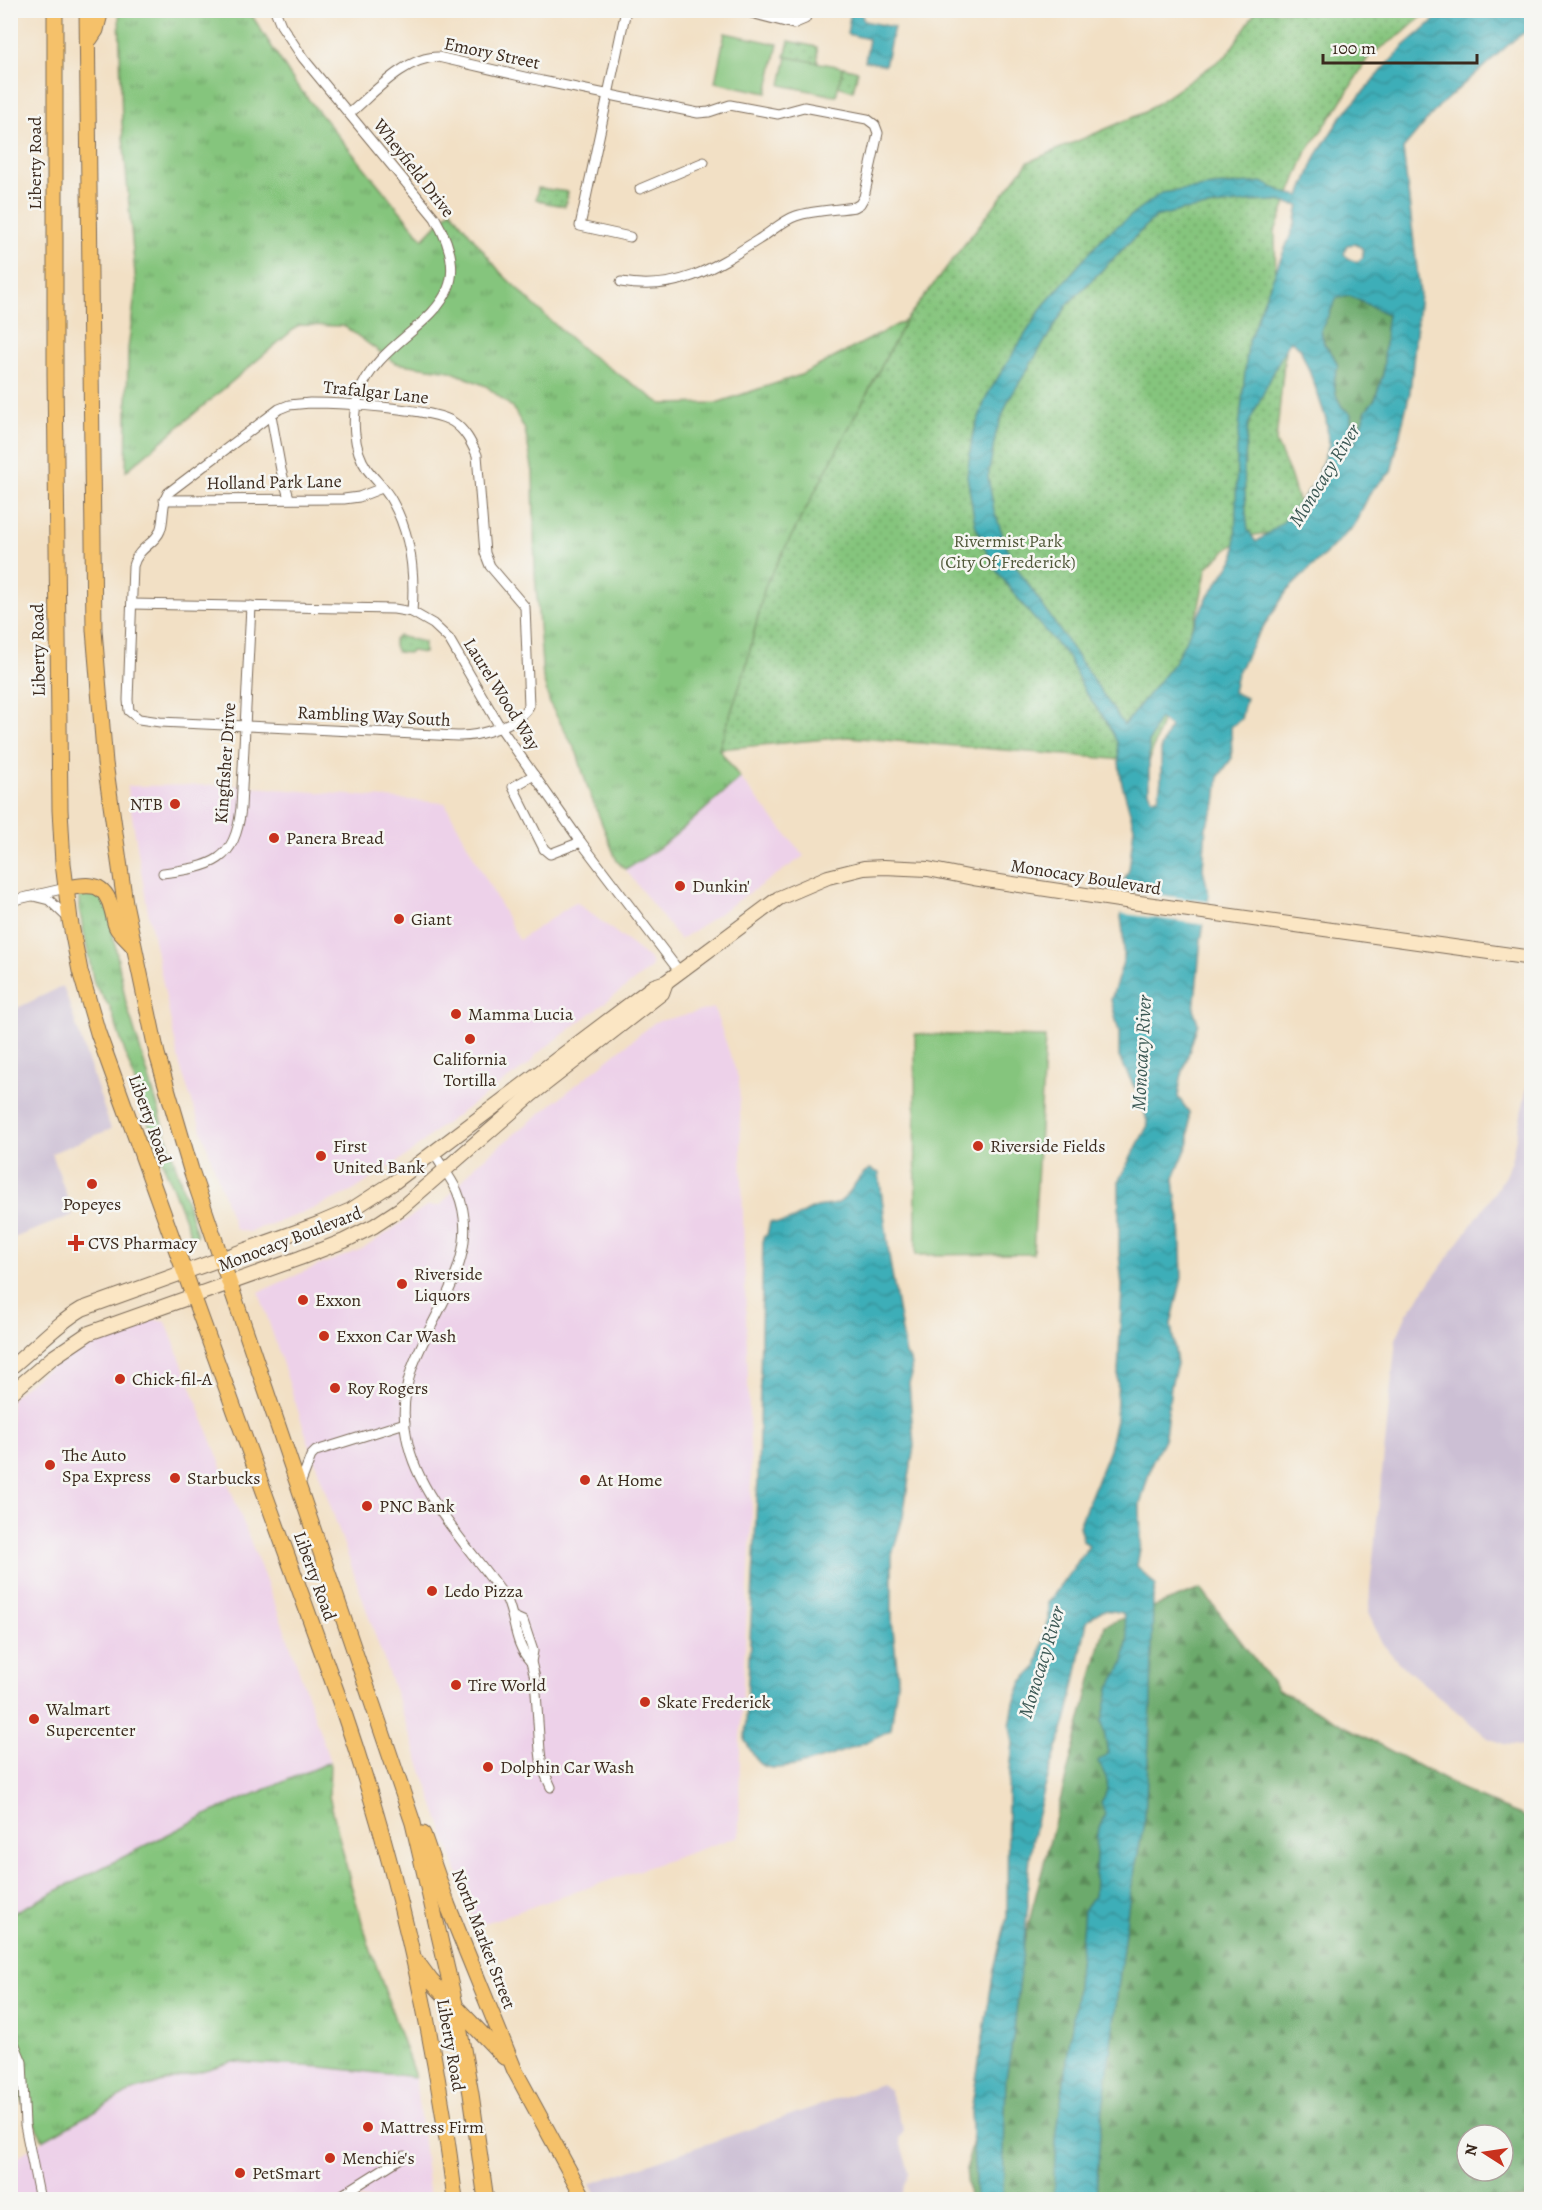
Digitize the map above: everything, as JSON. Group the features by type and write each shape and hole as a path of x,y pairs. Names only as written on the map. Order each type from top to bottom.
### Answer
{"main road":[{"name":"Liberty Road","path":"55,10 58,783 70,920 80,970 98,1034 359,1757 386,1846 415,1959 444,2116 454,2199"},
{"name":"Liberty Road","path":"87,10 94,630 115,843 133,946 162,1073 220,1259 413,1823 455,2004 486,2199"},
{"path":"87,44 96,30 101,10"},
{"name":"Monocacy Boulevard","path":"10,1368 36,1347 63,1320 82,1309 351,1210 433,1152 654,986 666,982 772,903 803,886 828,876 864,868 928,869 973,878 1532,958"},
{"path":"66,888 91,885 99,887 106,893 117,927 133,946"},
{"name":"Monocacy Boulevard","path":"10,1394 52,1358 89,1333 359,1234 400,1209 531,1095 662,993 666,982"},
{"name":"North Market Street","path":"413,1823 424,1835 448,1906 515,2071 585,2199"},
{"name":"North Market Street","path":"415,1959 431,1982 455,2004 515,2071"}],"street":[{"name":"Wheyfield Drive","path":"275,10 281,25 303,58 435,218 444,234 452,267 451,279 444,298 435,312 372,370 359,394 354,423 359,454 392,501 399,515 410,553 413,583 412,612"},
{"path":"626,10 580,226 630,237"},
{"path":"741,10 788,23 799,23 805,19 809,10"},
{"path":"778,10 781,17 788,23"},
{"name":"Emory Street","path":"350,113 410,64 427,57 449,59 698,113 710,112 730,105 778,114 804,107 867,119 875,125 878,133 864,197 860,204 855,207 795,216 729,258 701,273 673,283 641,285 621,282"},
{"path":"640,189 704,162"},
{"path":"10,263 10,272"},
{"name":"Trafalgar Lane","path":"164,500 168,493 271,415 289,405 331,403 357,405 431,414 451,420 462,430 477,455 485,553 490,566 525,607 529,706 523,714 500,727"},
{"path":"271,415 281,470 289,498"},
{"name":"Holland Park Lane","path":"164,500 359,497 382,488"},
{"path":"132,604 135,559 139,552 159,533 164,500"},
{"name":"Laurel Wood Way","path":"132,604 377,608 412,612 433,624 449,639 500,727 581,842 679,971"},
{"name":"Rambling Way South","path":"132,604 129,711 134,716 148,721 467,736 500,727"},
{"name":"Kingfisher Drive","path":"163,873 209,864 218,859 235,838 241,808 251,606"},
{"path":"534,775 513,788 544,849 550,854 581,842"},
{"path":"10,901 66,888"},
{"path":"30,895 49,900 70,920"},
{"path":"433,1152 457,1191 463,1229 461,1257 451,1290 411,1371 404,1403 410,1452 430,1497 507,1600 514,1617 513,1625 522,1653 531,1662 535,1678 542,1767 551,1787"},
{"path":"299,1489 310,1456 316,1451 405,1423"},
{"path":"10,2033 40,2199"},
{"path":"334,2199 404,2156"}],"shaded area":[{"path":"740,778 804,856 680,940 625,869 660,848"},
{"path":"230,785 445,803 519,940 576,902 649,958 651,968 537,1054 528,1065 439,1128 409,1154 353,1191 303,1213 248,1232 235,1229 180,1066 147,906 127,786"},
{"path":"63,986 111,1129 52,1153 73,1215 11,1239 11,1011"},
{"path":"714,1008 739,1080 752,1513 740,1744 739,1836 476,1926 309,1444 259,1292 317,1266 363,1249 427,1206 440,1206 477,1164 655,1022"},
{"path":"1531,1069 1532,1747 1504,1744 1488,1738 1397,1661 1382,1643 1369,1615 1396,1339 1407,1314 1507,1173"},
{"path":"152,1319 166,1322 289,1641 330,1762 208,1814 11,1914 11,1398 40,1374 78,1349"},
{"path":"232,2062 321,2067 415,2077 430,2199 11,2200 11,2161 43,2140 129,2092"},
{"path":"881,2084 889,2090 904,2131 899,2138 909,2172 901,2199 598,2200 590,2184"}],"green space":[{"path":"119,11 249,11 295,83 423,239 451,210 501,273 552,322 586,352 662,404 716,403 801,375 906,320 765,587 746,667 719,749 740,778 685,827 641,860 625,869 617,861 588,789 577,753 550,704 543,678 535,573 533,472 525,430 513,408 486,386 450,371 395,363 344,326 299,325 126,471 128,349 136,286 122,124"},
{"name":"Rivermist Park (City Of Frederick)","path":"1256,11 1428,11 1402,34 1369,56 1338,107 1307,151 1275,231 1276,290 1285,352 1276,442 1290,474 1301,510 1277,532 1247,536 1207,567 1199,606 1149,762 848,737 719,749 746,667 765,586 906,320 1028,162 1143,113 1227,55"},
{"path":"725,33 778,44 767,93 715,82"},
{"path":"789,41 817,47 818,63 785,57"},
{"path":"787,57 843,67 836,96 781,85"},
{"path":"843,67 858,71 853,91 838,86"},
{"path":"538,188 568,192 565,206 536,199"},
{"path":"1350,296 1387,314 1383,374 1375,399 1366,410 1355,444 1351,434 1351,414 1342,407 1336,395 1334,380 1338,366 1324,344 1321,330 1337,298"},
{"path":"398,636 424,642 424,653 397,652 394,640"},
{"path":"86,891 101,896 109,912 126,1003 197,1235 192,1238 154,1140 110,1007 94,984 79,908 79,894"},
{"name":"Riverside Fields","path":"915,1034 1045,1037 1033,1254 916,1255"},
{"path":"1201,1589 1278,1690 1476,1797 1531,1819 1531,2199 969,2199 966,2168 1105,1625"},
{"path":"330,1762 329,1796 351,1885 369,1945 415,2077 321,2067 232,2062 129,2092 43,2140 11,2079 11,1914 208,1814"}],"water":[{"path":"851,11 861,13 864,21 894,27 885,65 865,61 869,39 847,34"},
{"name":"Monocacy River","path":"1457,11 1531,11 1531,28 1515,39 1439,106 1403,149 1420,294 1410,392 1391,472 1371,491 1354,526 1287,591 1256,638 1237,674 1233,692 1246,698 1241,719 1231,727 1232,758 1219,776 1216,804 1206,827 1203,869 1209,895 1201,940 1194,1011 1198,1023 1181,1078 1178,1097 1189,1112 1189,1142 1174,1178 1180,1218 1182,1278 1171,1324 1177,1364 1171,1386 1165,1437 1152,1463 1140,1505 1141,1543 1137,1566 1156,1586 1153,1598 1151,1708 1145,1818 1129,1901 1100,2134 1096,2199 1053,2199 1056,2138 1076,1995 1084,1910 1094,1896 1097,1833 1105,1814 1101,1802 1107,1790 1107,1781 1098,1761 1108,1754 1102,1721 1109,1689 1124,1662 1128,1635 1123,1613 1107,1610 1099,1612 1087,1622 1070,1704 1043,1795 1033,1839 1014,2032 1006,2079 1003,2199 976,2200 971,2111 994,1969 1007,1917 1008,1789 1013,1743 1010,1726 1014,1703 1022,1682 1036,1668 1048,1621 1048,1603 1089,1546 1083,1540 1079,1526 1109,1450 1116,1420 1122,1286 1119,1253 1119,1180 1148,1125 1142,1102 1119,1057 1119,1032 1111,1000 1123,962 1123,933 1118,892 1129,870 1134,827 1121,780 1117,742 1106,721 1085,692 1068,657 1030,614 992,565 975,524 967,476 972,437 987,395 1043,306 1104,236 1161,193 1262,182 1285,193 1300,196 1316,156 1341,117 1403,47 1438,17","holes":["1277,201 1299,206 1295,224 1248,343 1237,448 1235,557 1207,598 1175,661 1124,725 1011,559 994,510 988,477 996,433 1008,401 1068,304 1155,217 1184,210 1247,202","1355,244 1362,248 1363,257 1357,262 1349,259 1344,254 1347,245","1350,296 1387,314 1383,374 1375,399 1366,410 1355,443 1351,434 1351,414 1342,407 1336,395 1334,380 1338,366 1324,344 1321,330 1337,298","1291,341 1300,348 1326,419 1329,445 1314,484 1284,521 1256,542 1248,530 1246,512 1244,470 1248,425","1159,718 1170,727 1161,747 1161,780 1158,798 1152,798 1149,791 1149,742"]},
{"path":"870,1169 879,1173 890,1262 906,1355 910,1359 912,1375 909,1383 914,1446 903,1517 892,1555 892,1619 898,1677 891,1729 866,1742 828,1756 775,1768 761,1764 745,1741 758,1478 763,1237 767,1235 770,1222 788,1221 814,1208 838,1203"}],"pier":[{"path":"1115,889 1211,902 1207,925 1117,913"}],"place":[{"name":"NTB","path":"175,804"},
{"name":"Panera Bread","path":"274,838"},
{"name":"Dunkin'","path":"680,886"},
{"name":"Giant","path":"399,919"},
{"name":"Mamma Lucia","path":"456,1014"},
{"name":"California Tortilla","path":"470,1039"},
{"name":"Riverside Fields","path":"978,1146"},
{"name":"First United Bank","path":"321,1156"},
{"name":"Popeyes","path":"92,1184"},
{"name":"CVS Pharmacy","path":"76,1243"},
{"name":"Riverside Liquors","path":"402,1284"},
{"name":"Exxon","path":"303,1300"},
{"name":"Exxon Car Wash","path":"324,1336"},
{"name":"Chick-fil-A","path":"120,1379"},
{"name":"Roy Rogers","path":"335,1388"},
{"name":"The Auto Spa Express","path":"50,1465"},
{"name":"Starbucks","path":"175,1478"},
{"name":"At Home","path":"585,1480"},
{"name":"PNC Bank","path":"367,1506"},
{"name":"Ledo Pizza","path":"432,1591"},
{"name":"Tire World","path":"456,1685"},
{"name":"Skate Frederick","path":"645,1702"},
{"name":"Walmart Supercenter","path":"34,1719"},
{"name":"Dolphin Car Wash","path":"488,1767"},
{"name":"Mattress Firm","path":"368,2127"},
{"name":"Menchie's","path":"330,2158"},
{"name":"PetSmart","path":"240,2173"}]}
